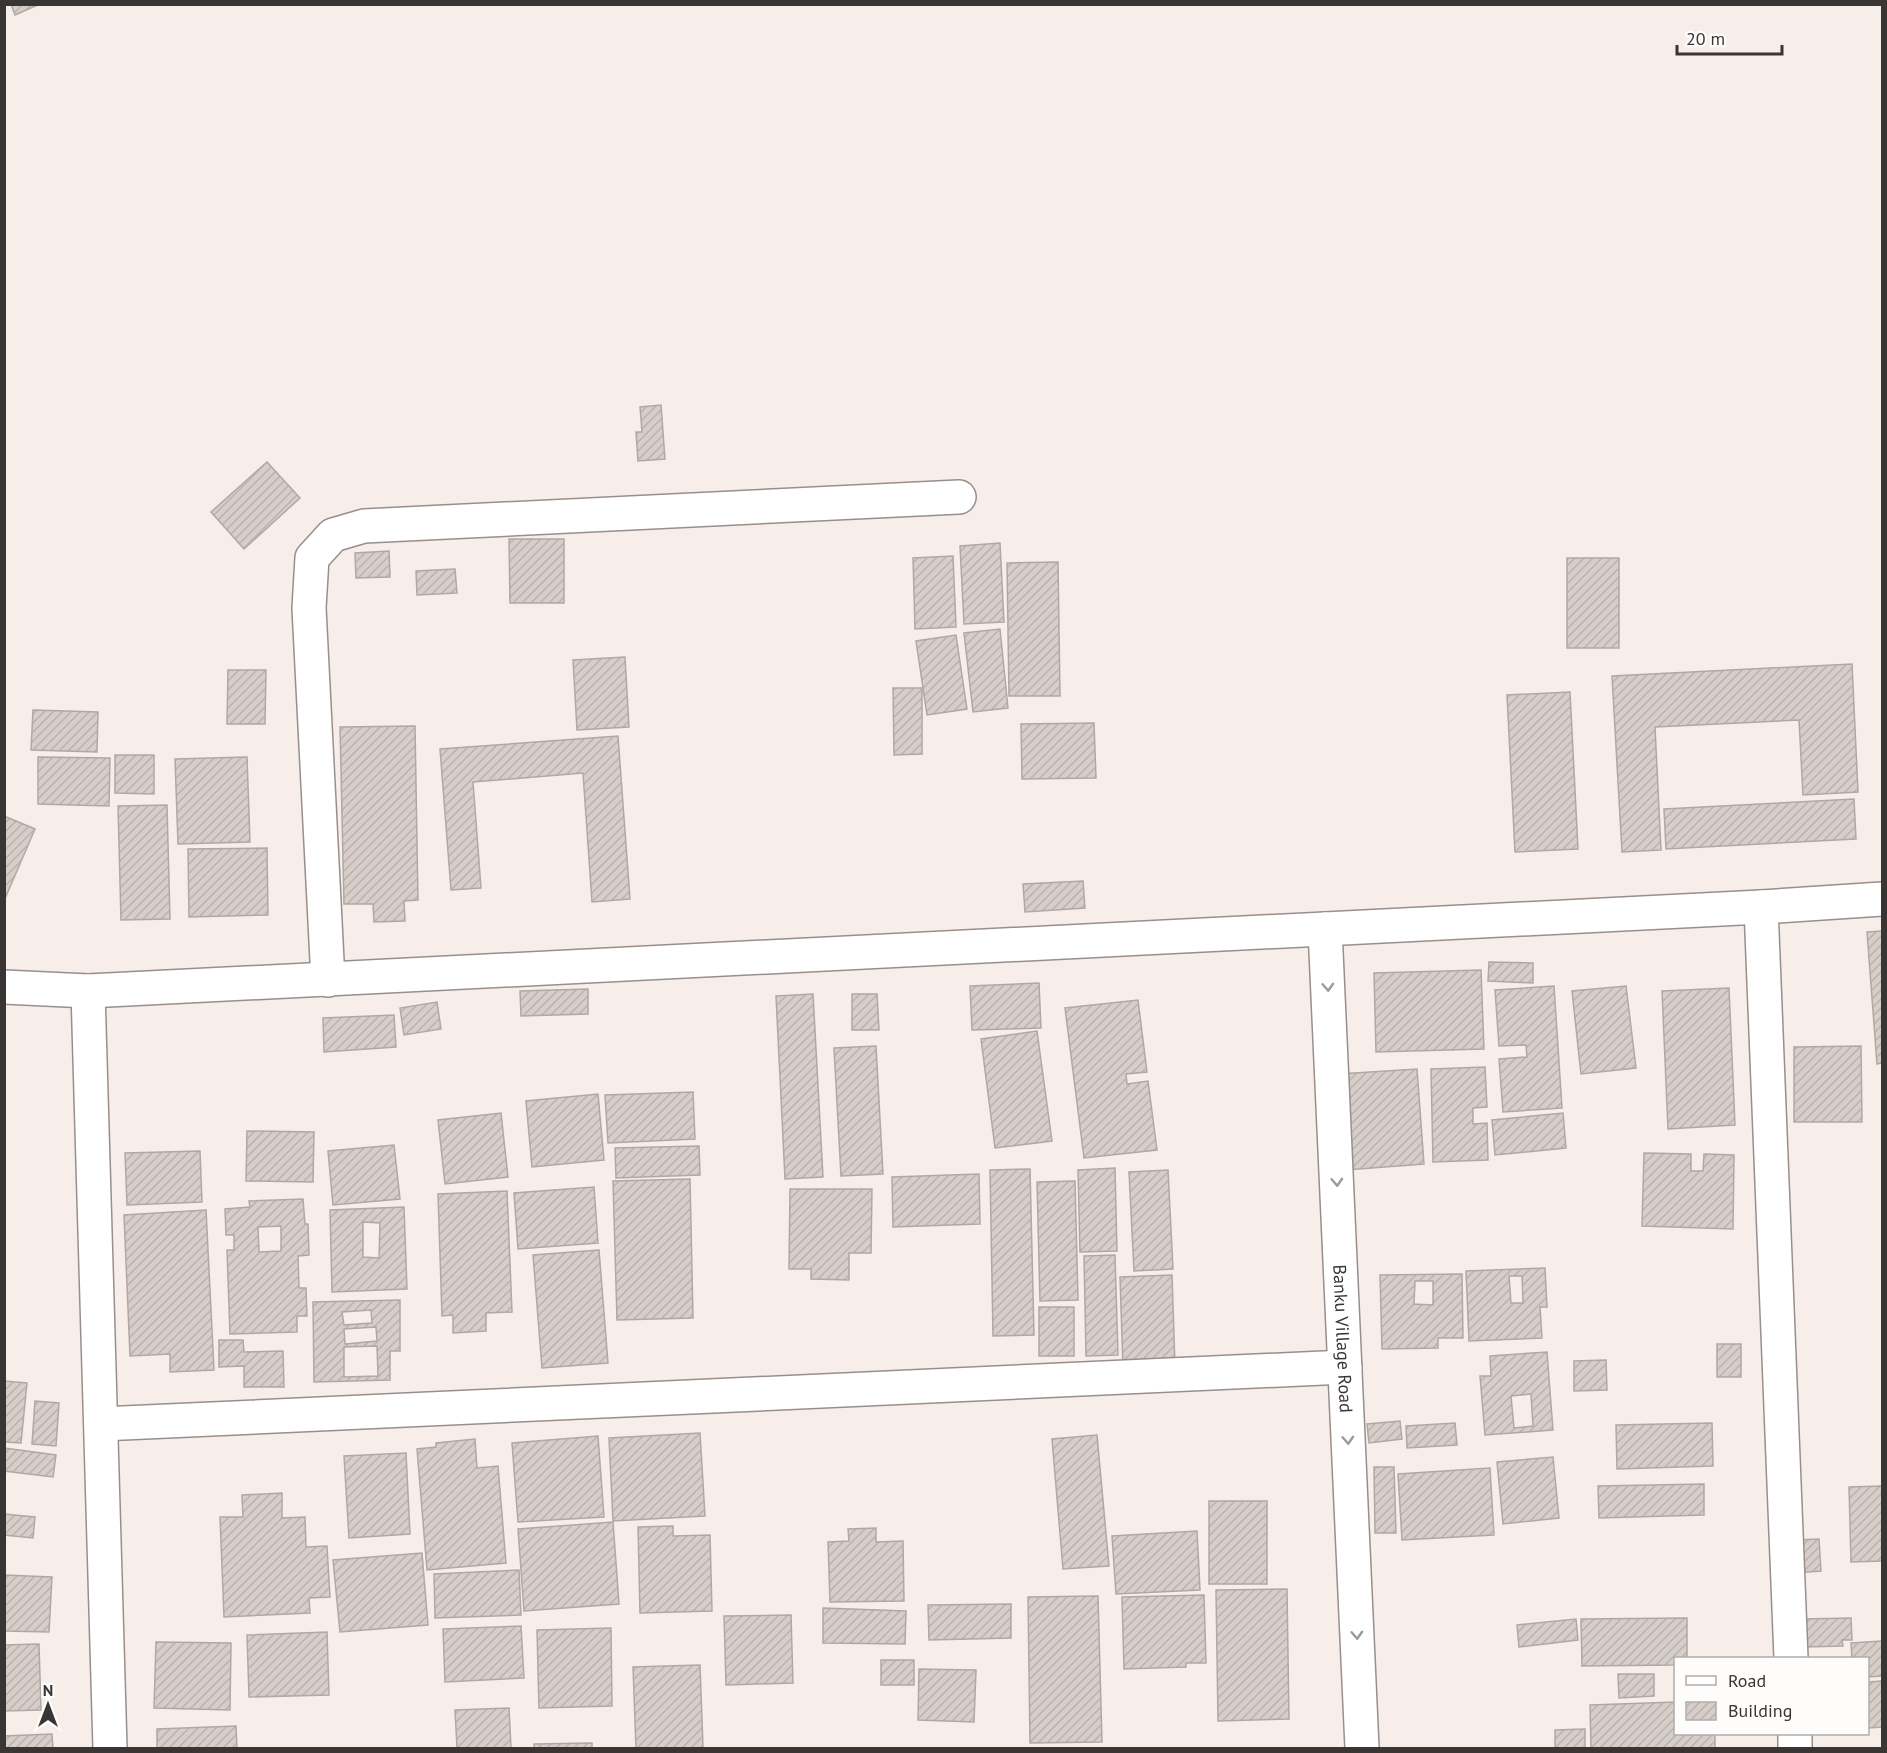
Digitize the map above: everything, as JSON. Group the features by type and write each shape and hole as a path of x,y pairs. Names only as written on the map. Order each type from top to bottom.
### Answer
{"street":[{"path":"328,980 309,608 312,558 333,535 364,526 959,497"},
{"path":"4,987 88,991 328,980 1882,899"},
{"path":"1761,907 1791,1657"},
{"name":"Banku Village Road","path":"1325,929 1362,1749"},
{"path":"88,991 110,1749"},
{"path":"101,1424 1345,1367"}],"building":[{"path":"11,4 40,4 15,15"},
{"path":"661,405 665,459 638,461 636,432 642,432 640,407"},
{"path":"267,462 300,498 244,549 211,512"},
{"path":"509,539 564,539 564,603 510,603"},
{"path":"1000,543 1004,622 964,624 960,546"},
{"path":"389,551 390,577 356,578 355,553"},
{"path":"953,556 956,627 915,629 913,558"},
{"path":"1567,558 1619,558 1619,648 1567,648"},
{"path":"1058,562 1060,696 1009,696 1007,563"},
{"path":"455,569 457,593 417,595 416,571"},
{"path":"1000,629 1008,708 973,712 964,633"},
{"path":"956,635 967,709 927,715 916,641"},
{"path":"625,657 629,727 577,730 573,660"},
{"path":"1852,664 1858,792 1803,795 1799,720 1655,727 1661,850 1622,852 1612,676"},
{"path":"228,670 266,670 265,724 227,724"},
{"path":"893,688 922,688 922,754 894,755"},
{"path":"1570,692 1578,849 1515,852 1507,695"},
{"path":"33,710 98,712 97,752 31,750"},
{"path":"1094,723 1096,778 1022,779 1021,724"},
{"path":"415,726 418,900 404,901 405,921 374,922 373,904 344,904 340,727"},
{"path":"618,736 630,899 592,902 583,773 473,782 481,888 451,890 440,749"},
{"path":"115,755 154,755 154,794 115,793"},
{"path":"38,757 110,758 109,806 38,804"},
{"path":"247,757 250,842 178,844 175,759"},
{"path":"1854,799 1856,839 1666,849 1664,809"},
{"path":"167,805 170,919 121,920 118,806"},
{"path":"4,816 35,829 4,901"},
{"path":"267,848 268,915 189,917 188,849"},
{"path":"1083,881 1085,908 1025,912 1023,884"},
{"path":"1882,931 1882,1063 1877,1064 1867,932"},
{"path":"1489,962 1533,963 1533,983 1488,981"},
{"path":"1481,970 1484,1049 1376,1052 1374,973"},
{"path":"1039,983 1041,1028 972,1030 970,986"},
{"path":"1554,986 1562,1108 1503,1112 1499,1059 1527,1057 1526,1045 1499,1046 1495,990"},
{"path":"1626,986 1636,1068 1581,1074 1572,991"},
{"path":"1729,988 1735,1125 1668,1129 1662,991"},
{"path":"588,989 588,1014 521,1016 520,991"},
{"path":"813,994 823,1177 785,1179 776,996"},
{"path":"852,994 877,994 879,1030 852,1030"},
{"path":"1138,1000 1147,1072 1126,1074 1127,1084 1148,1081 1157,1150 1084,1158 1065,1008"},
{"path":"437,1002 441,1029 404,1035 400,1008"},
{"path":"394,1015 396,1047 324,1052 323,1018"},
{"path":"1037,1031 1052,1141 995,1148 981,1039"},
{"path":"876,1046 883,1174 841,1176 834,1048"},
{"path":"1861,1046 1862,1122 1794,1122 1794,1047"},
{"path":"1485,1067 1487,1107 1473,1108 1473,1124 1487,1123 1488,1160 1433,1162 1431,1069"},
{"path":"1417,1069 1424,1164 1346,1170 1339,1074"},
{"path":"693,1092 695,1139 608,1143 605,1095"},
{"path":"598,1094 604,1160 532,1167 526,1101"},
{"path":"501,1113 508,1177 445,1184 438,1120"},
{"path":"1563,1113 1566,1148 1495,1155 1492,1120"},
{"path":"247,1131 314,1132 313,1182 246,1181"},
{"path":"394,1145 400,1199 333,1205 328,1151"},
{"path":"699,1146 700,1175 616,1178 615,1148"},
{"path":"200,1151 202,1202 127,1205 125,1153"},
{"path":"1644,1153 1691,1154 1691,1171 1703,1171 1704,1154 1734,1155 1733,1229 1642,1226"},
{"path":"1115,1168 1117,1251 1080,1252 1078,1170"},
{"path":"1030,1169 1034,1335 993,1336 990,1170"},
{"path":"1168,1170 1173,1269 1134,1271 1129,1172"},
{"path":"979,1174 980,1224 893,1227 892,1177"},
{"path":"690,1179 693,1318 617,1320 613,1181"},
{"path":"1075,1181 1078,1300 1040,1301 1037,1182"},
{"path":"594,1187 598,1243 518,1249 514,1193"},
{"path":"790,1189 872,1189 871,1253 849,1253 849,1280 811,1279 811,1269 789,1269"},
{"path":"507,1191 512,1312 486,1313 486,1331 453,1333 453,1315 442,1316 438,1194"},
{"path":"303,1199 305,1224 308,1224 309,1255 298,1256 299,1288 306,1288 307,1316 297,1316 297,1332 230,1334 227,1250 234,1250 234,1235 226,1235 225,1209 250,1207 249,1201","holes":["281,1226 281,1251 259,1252 258,1227"]},
{"path":"404,1207 407,1289 332,1292 330,1210","holes":["363,1222 380,1223 379,1258 363,1257"]},
{"path":"206,1210 214,1370 170,1372 170,1354 130,1356 124,1215"},
{"path":"599,1250 608,1363 542,1368 533,1255"},
{"path":"1115,1255 1118,1355 1086,1356 1084,1256"},
{"path":"1545,1268 1547,1307 1540,1307 1542,1338 1469,1341 1466,1271","holes":["1509,1276 1522,1276 1523,1303 1511,1303"]},
{"path":"1462,1274 1463,1338 1438,1338 1438,1348 1382,1349 1380,1275","holes":["1415,1281 1433,1281 1433,1305 1414,1304"]},
{"path":"1172,1275 1175,1366 1123,1368 1120,1277"},
{"path":"400,1300 400,1351 390,1351 390,1380 314,1382 313,1302","holes":["371,1310 372,1323 344,1325 342,1312","376,1327 377,1341 345,1344 344,1329","377,1346 378,1376 344,1377 344,1347"]},
{"path":"1039,1307 1074,1307 1074,1356 1039,1356"},
{"path":"219,1340 243,1340 244,1352 283,1351 284,1387 244,1387 244,1366 219,1367"},
{"path":"1717,1344 1741,1344 1741,1377 1717,1377"},
{"path":"1547,1352 1553,1430 1485,1435 1480,1376 1491,1376 1490,1356","holes":["1531,1394 1533,1426 1514,1428 1511,1396"]},
{"path":"1606,1360 1607,1390 1574,1391 1574,1361"},
{"path":"4,1381 27,1383 21,1443 4,1442"},
{"path":"35,1401 59,1403 56,1446 32,1444"},
{"path":"1400,1421 1402,1439 1369,1443 1367,1424"},
{"path":"1455,1423 1457,1445 1407,1448 1406,1426"},
{"path":"1712,1423 1713,1466 1617,1469 1616,1425"},
{"path":"700,1433 705,1516 613,1521 609,1438"},
{"path":"1097,1435 1109,1566 1063,1569 1052,1439"},
{"path":"598,1436 604,1517 518,1522 512,1443"},
{"path":"475,1439 477,1468 498,1466 506,1563 427,1570 417,1449 436,1447 436,1443"},
{"path":"4,1448 56,1455 53,1477 4,1471"},
{"path":"406,1453 410,1534 349,1538 344,1456"},
{"path":"1553,1457 1559,1518 1503,1524 1497,1462"},
{"path":"1374,1467 1394,1467 1396,1533 1375,1533"},
{"path":"1490,1468 1494,1535 1402,1540 1398,1474"},
{"path":"1704,1484 1704,1515 1599,1518 1598,1486"},
{"path":"1882,1486 1882,1561 1851,1562 1849,1487"},
{"path":"282,1493 282,1518 305,1517 306,1547 327,1546 330,1597 309,1598 310,1613 224,1617 220,1517 243,1517 242,1495"},
{"path":"1209,1501 1267,1501 1267,1584 1209,1584"},
{"path":"4,1514 35,1517 33,1538 4,1535"},
{"path":"613,1522 619,1604 524,1611 518,1529"},
{"path":"673,1526 673,1536 710,1535 712,1611 640,1613 638,1527"},
{"path":"876,1528 876,1542 903,1541 904,1601 830,1602 828,1542 849,1541 848,1529"},
{"path":"1197,1531 1200,1590 1116,1594 1112,1536"},
{"path":"1819,1539 1821,1571 1795,1573 1793,1540"},
{"path":"422,1553 428,1625 340,1632 333,1560"},
{"path":"519,1570 521,1615 435,1618 434,1574"},
{"path":"4,1575 52,1577 49,1632 4,1631"},
{"path":"1287,1589 1289,1719 1218,1721 1216,1590"},
{"path":"1204,1595 1206,1663 1186,1663 1186,1667 1124,1669 1122,1597"},
{"path":"1098,1596 1102,1742 1030,1743 1028,1597"},
{"path":"1011,1604 1011,1638 929,1640 928,1605"},
{"path":"823,1608 906,1611 905,1644 823,1643"},
{"path":"791,1615 793,1683 726,1685 724,1616"},
{"path":"1687,1618 1687,1657 1674,1657 1674,1665 1582,1666 1581,1619"},
{"path":"1851,1618 1852,1640 1842,1640 1843,1646 1803,1647 1802,1619"},
{"path":"1576,1619 1578,1640 1519,1647 1517,1625"},
{"path":"521,1626 524,1678 445,1682 443,1629"},
{"path":"611,1628 612,1706 539,1708 537,1630"},
{"path":"327,1632 329,1695 249,1697 247,1635"},
{"path":"1882,1641 1882,1676 1869,1677 1869,1657 1852,1657 1851,1643"},
{"path":"156,1642 231,1643 230,1710 154,1708"},
{"path":"39,1644 41,1710 4,1711 4,1645"},
{"path":"881,1660 914,1660 914,1685 881,1685"},
{"path":"700,1665 703,1748 636,1748 633,1667"},
{"path":"919,1669 976,1670 974,1722 918,1720"},
{"path":"1618,1674 1654,1674 1654,1696 1619,1698"},
{"path":"1882,1681 1882,1727 1869,1728 1869,1682"},
{"path":"1674,1702 1674,1735 1715,1735 1715,1748 1591,1748 1590,1705"},
{"path":"509,1708 511,1748 457,1748 455,1710"},
{"path":"236,1726 237,1748 157,1748 157,1729"},
{"path":"1585,1729 1585,1748 1555,1748 1555,1730"},
{"path":"52,1734 53,1748 4,1748 4,1736"},
{"path":"592,1743 592,1748 534,1748 534,1744"}]}
